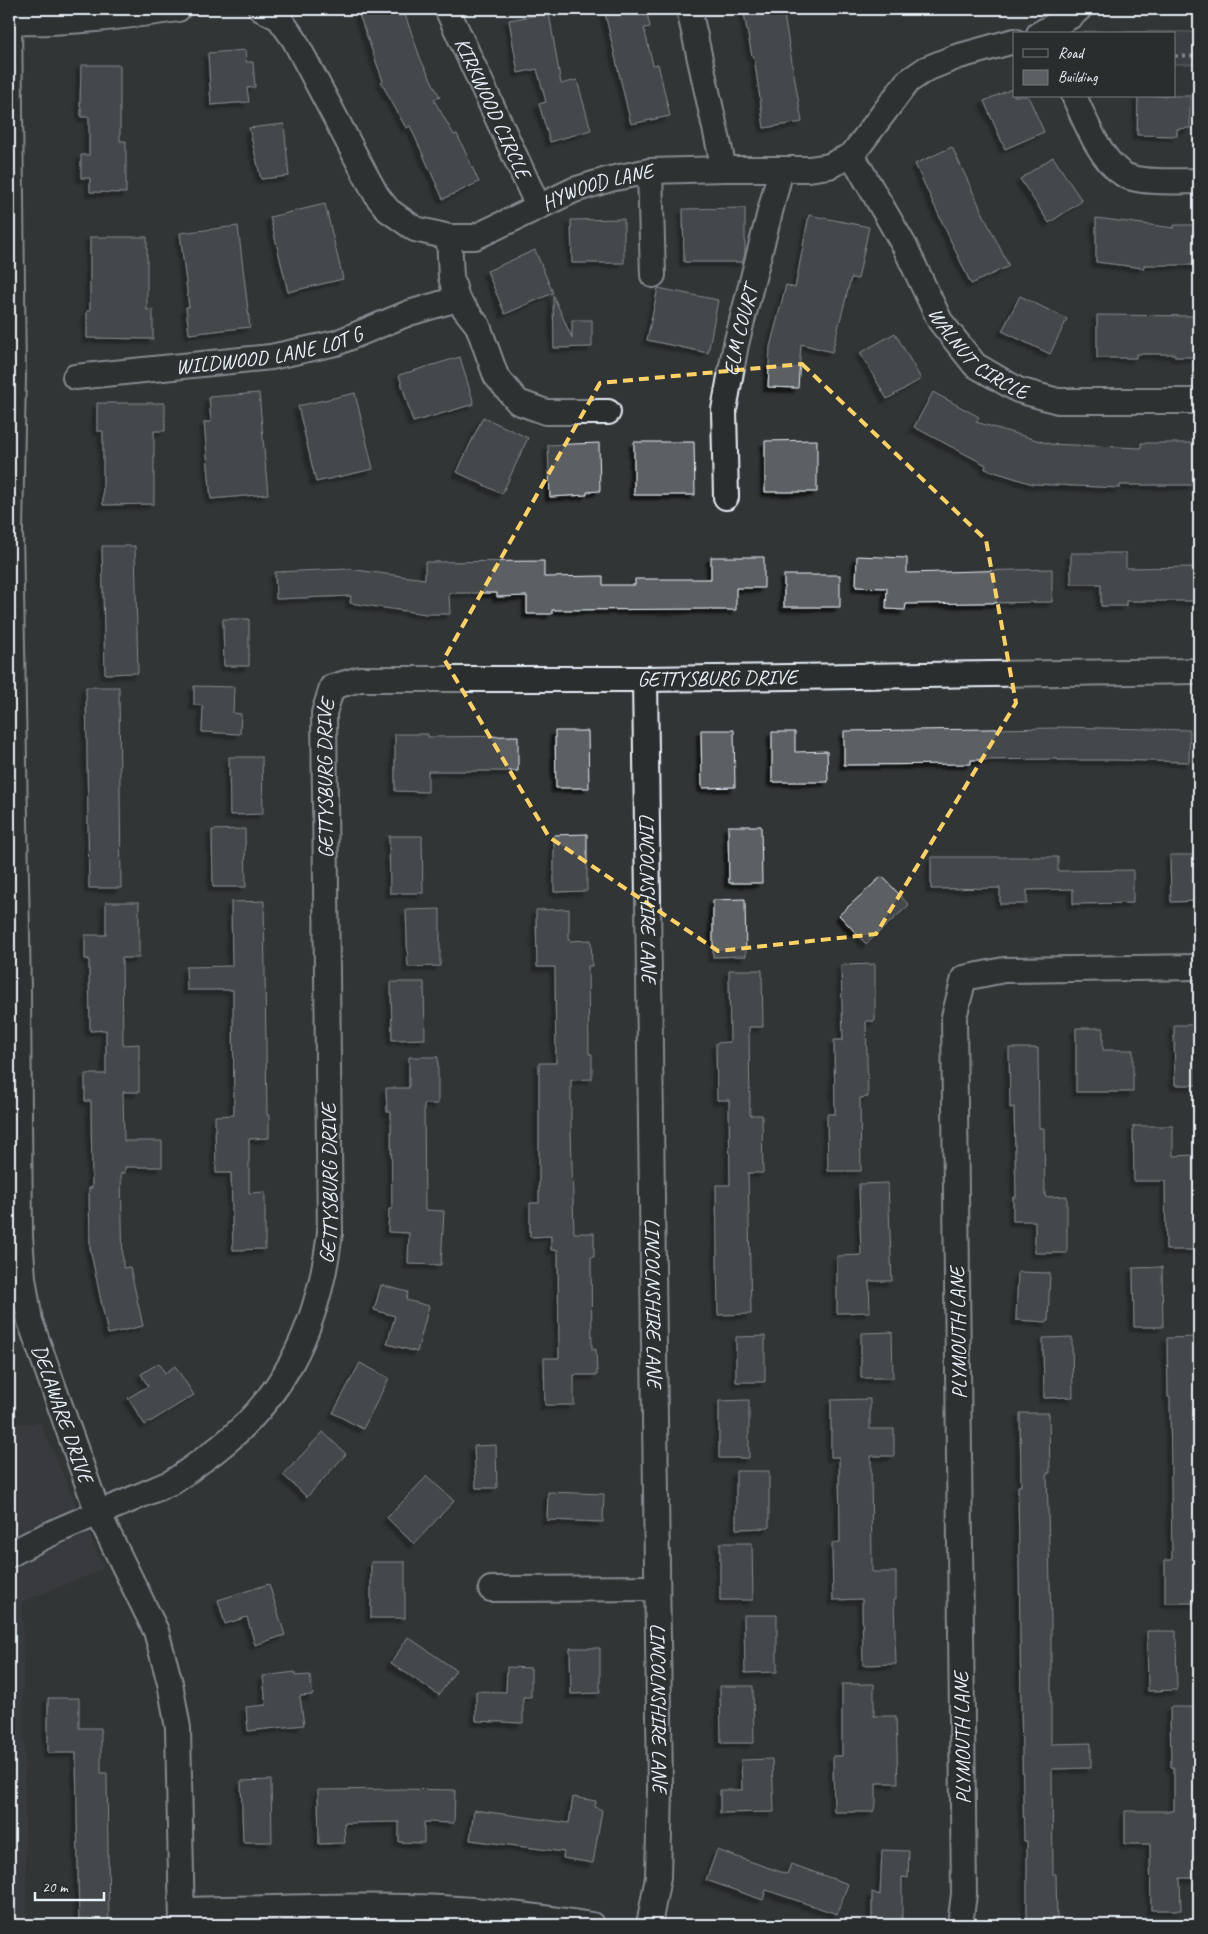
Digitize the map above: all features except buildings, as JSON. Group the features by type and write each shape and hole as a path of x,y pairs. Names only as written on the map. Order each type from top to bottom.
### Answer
{"street":[{"path":"9,22 46,24 178,9"},
{"name":"HYWOOD LANE","path":"260,9 279,18 294,39 377,196 388,210 415,229 449,237 475,237 574,190 610,178 650,171 808,169 829,166 852,155 907,82 926,69 956,57 1013,41"},
{"name":"KIRKWOOD CIRCLE","path":"447,9 538,206"},
{"path":"689,9 724,169"},
{"path":"1043,32 1071,16 1079,9"},
{"name":"DELAWARE DRIVE","path":"9,18 9,246 13,376 9,531 13,993 20,1236 16,1278 98,1513 156,1631 170,1683 178,1728 182,1918"},
{"path":"1075,98 1102,153 1123,175 1154,182 1199,181"},
{"name":"WALNUT CIRCLE","path":"852,155 905,246 940,322 976,365 1018,390 1058,401 1199,401"},
{"name":"ELM COURT","path":"726,497 724,410 736,344 781,169"},
{"path":"650,171 653,276"},
{"path":"449,237 451,276 457,299 478,326 496,376 518,402 546,412 608,412"},
{"name":"WILDWOOD LANE LOT G","path":"75,376 271,357 336,343 409,313 457,299"},
{"name":"GETTYSBURG DRIVE","path":"98,1513 172,1481 213,1453 242,1430 267,1401 287,1372 303,1342 317,1303 326,1269 331,1201 324,713 332,687 360,679 645,679 1199,671"},
{"name":"LINCOLNSHIRE LANE","path":"645,679 660,1836 658,1877 649,1925"},
{"name":"PLYMOUTH LANE","path":"960,1925 964,1894 954,1017 964,978 1004,970 1199,967"},
{"path":"9,1554 98,1513"},
{"path":"490,1589 657,1588"},
{"path":"182,1918 401,1907 441,1908 540,1916 592,1925"}],"path":[{"path":"1176,56 1199,56"}],"highlighted area":[{"path":"802,364 986,540 1016,703 876,934 718,951 549,837 444,659 600,383"}],"shaded area":[{"path":"1084,31 1199,32 1199,64 1176,64 1176,32"},
{"path":"41,1423 104,1569 22,1602 27,1925 9,1925 9,1424"}]}
